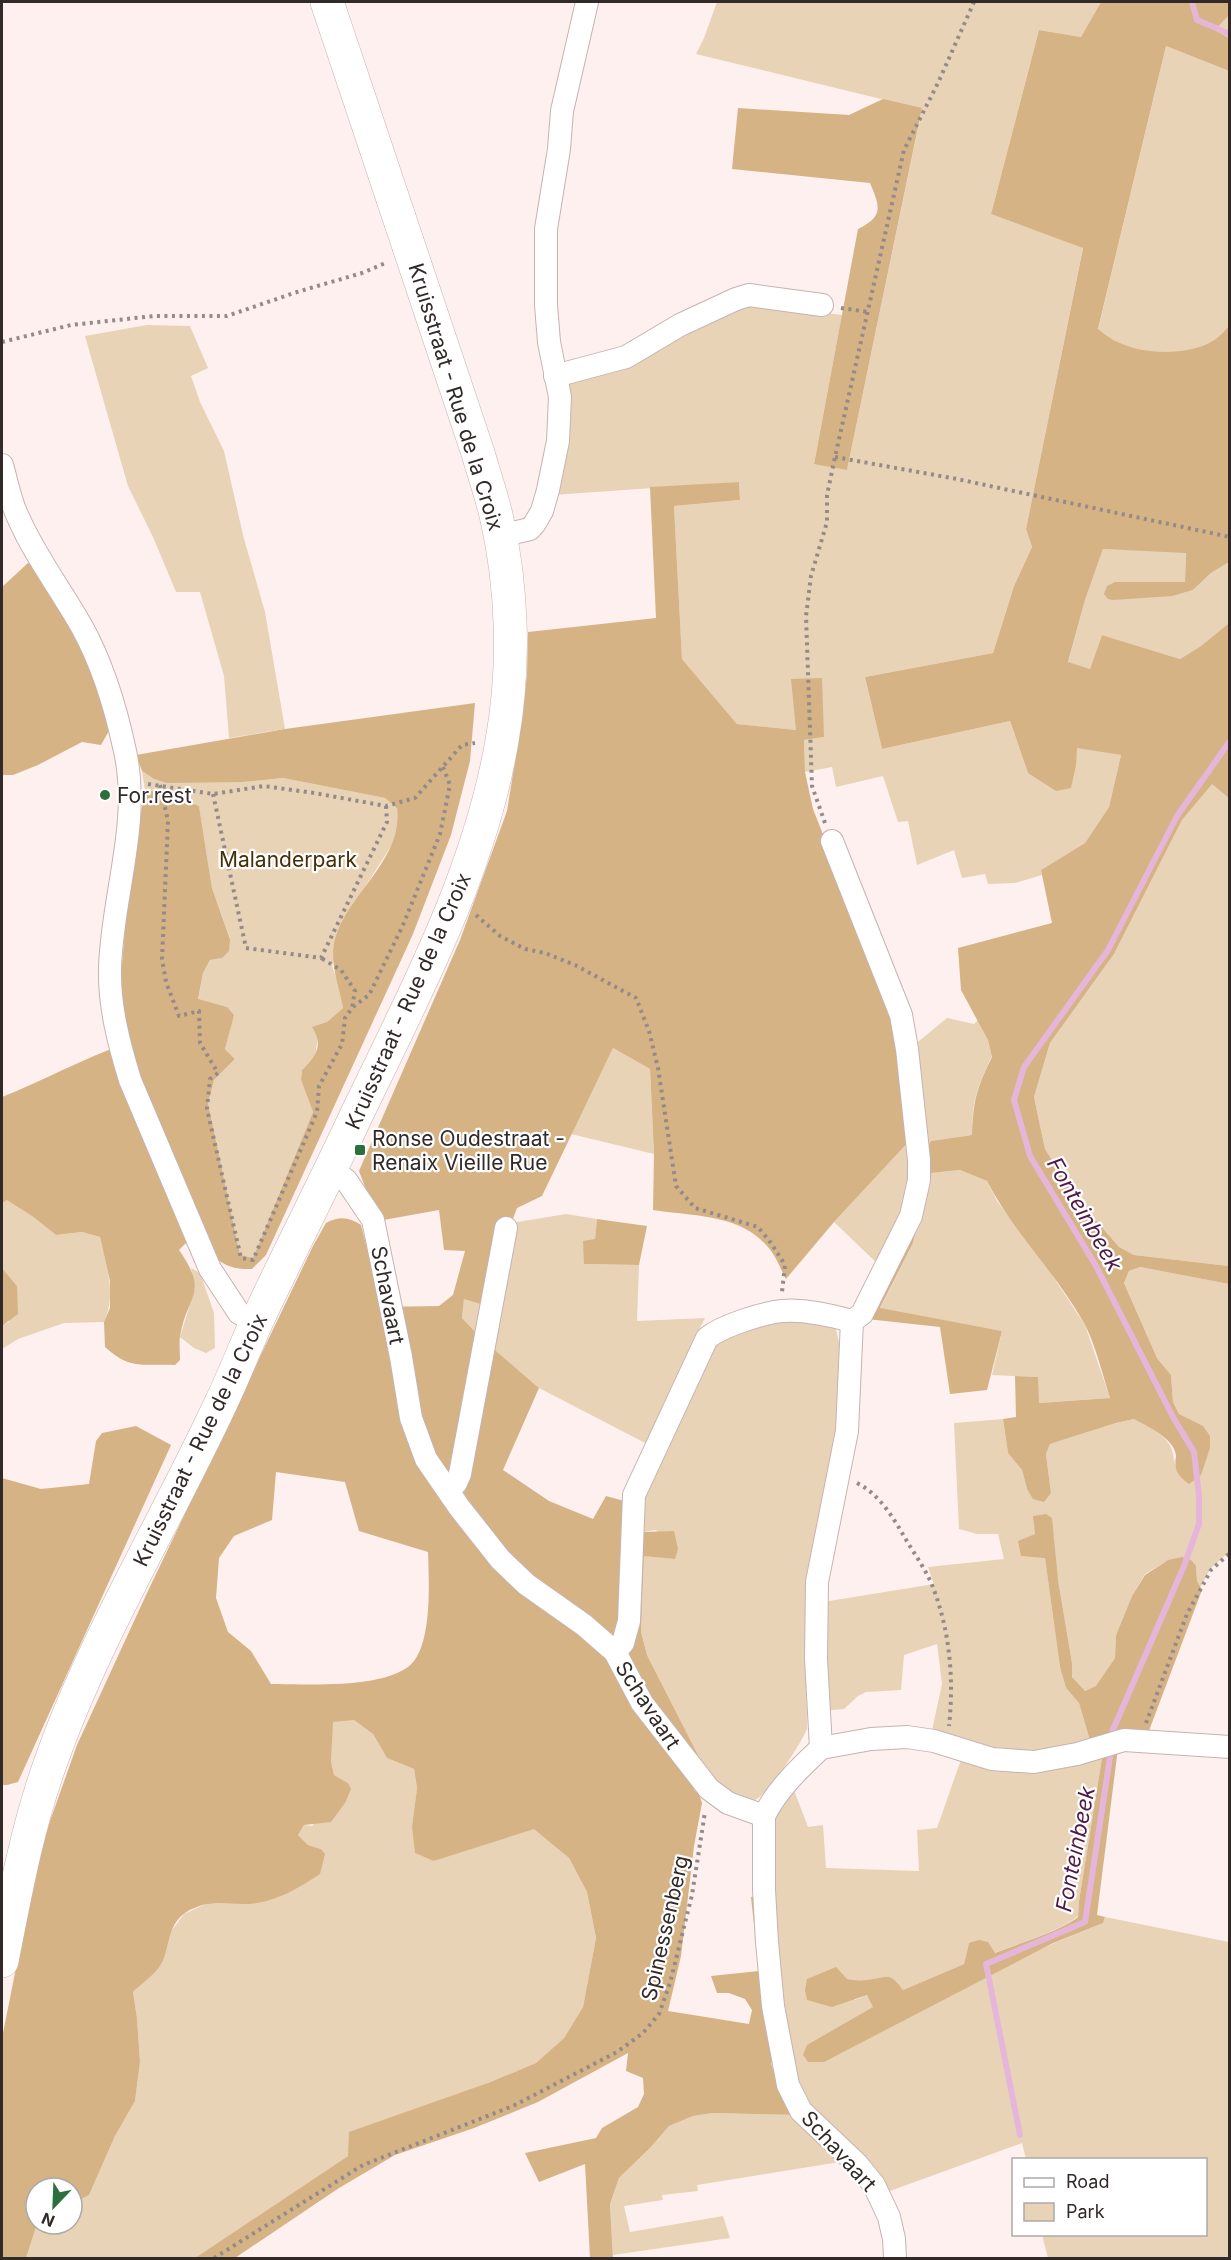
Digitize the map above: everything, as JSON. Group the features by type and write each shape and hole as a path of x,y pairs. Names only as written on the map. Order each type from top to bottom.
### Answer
{"main road":[{"name":"Kruisstraat - Rue de la Croix","path":"2,1961 33,1815 51,1761 96,1654 220,1405 256,1323 437,946 484,822 503,738 510,669 508,607 500,536 478,453 327,2"}],"street":[{"path":"500,536 530,529 542,511 558,441 561,397 549,342 546,305 546,229 559,149 561,111 587,2"},
{"path":"555,376 626,357 680,325 749,295 822,305"},
{"path":"2,465 17,516 82,628 107,682 126,752 130,782 129,821 110,968 112,1004 130,1080 210,1269 239,1312 256,1323"},
{"path":"615,1652 623,1643 629,1621 634,1495 707,1338 715,1331 730,1325 782,1311 818,1313 852,1321 862,1314 904,1232 916,1198 919,1160 901,1015 832,841"},
{"name":"Schavaart","path":"331,1168 346,1180 373,1220 411,1418 426,1459 459,1507 506,1565 526,1584 584,1624 615,1652 642,1703 709,1789 728,1803 764,1816 767,1942 773,2006 788,2085 801,2111 856,2164 874,2185 888,2217 894,2239 895,2259"},
{"path":"448,1490 456,1483 460,1474 506,1228"},
{"path":"821,1748 816,1659 818,1582 847,1431 852,1321"},
{"path":"764,1816 769,1805 795,1773 821,1748 871,1739 907,1737 946,1744 992,1759 1034,1762 1077,1754 1124,1740 1230,1747"}],"path":[{"path":"832,841 812,786 806,616 811,576 827,522 827,495 904,150 938,83 974,2"},
{"path":"2,342 71,325 154,316 227,316 362,273 411,252"},
{"path":"822,305 868,312"},
{"path":"835,457 957,479 1230,537"},
{"path":"130,782 213,794 264,786 386,806 415,798 462,745 503,738"},
{"path":"160,785 168,821 162,959 166,982 179,1016 200,1011 200,1043 218,1072 210,1079 207,1109 241,1257 253,1260 317,1112 319,1086 342,1044 345,1018 352,1008 369,995 403,925 440,834 450,785 443,766"},
{"path":"213,794 246,948 321,958 341,970 356,991 352,1008"},
{"path":"321,958 387,822 386,806"},
{"path":"455,901 483,919 500,936 525,948 575,965 636,998 649,1030 658,1068 676,1186 695,1208 758,1227 785,1265 782,1311"},
{"path":"839,1478 860,1484 887,1509 919,1558 934,1589 947,1636 952,1682 946,1744"},
{"path":"1139,1740 1187,1614 1211,1570 1230,1553"},
{"name":"Spinessenberg","path":"214,2259 363,2165 513,2106 609,2056 644,2033 660,2014 670,1983 692,1895 709,1789"}],"green space":[{"path":"717,2 1101,2 1081,37 1039,30 991,214 1083,247 1026,529 1032,547 1014,586 993,653 865,677 882,749 1010,721 1028,773 1076,765 1076,747 1121,755 1109,807 1085,843 1041,870 1042,875 1015,883 988,884 985,874 962,878 954,850 917,865 908,821 898,822 883,776 836,787 832,767 805,772 804,740 824,737 796,730 737,724 682,659 674,506 740,500 739,482 553,495 565,385 747,303 842,315 814,463 847,470 922,109 696,54"},
{"path":"1229,15 1229,38 1215,30"},
{"path":"1166,46 1229,71 1229,326 1217,338 1202,346 1165,353 1128,347 1098,330"},
{"path":"147,325 190,326 208,368 191,376 200,402 224,451 243,535 265,612 285,729 229,738 224,676 200,592 176,592 128,486 85,336"},
{"path":"1103,549 1186,552 1185,582 1115,582 1173,596 1193,590 1211,573 1229,562 1229,623 1201,646 1180,659 1102,635 1090,669 1068,663 1085,600"},
{"name":"Malanderpark","path":"142,771 154,779 243,782 283,778 385,798 397,807 399,823 395,840 352,907 332,966 343,1008 327,1022 318,1036 315,1057 302,1070 301,1080 313,1112 253,1258 240,1255 208,1103 214,1080 235,1059 225,1049 230,1029 227,1007 198,1000 203,973 210,960 222,958 230,938 212,888 199,806 170,793 145,790"},
{"path":"1212,783 1230,798 1229,1266 1134,1255 1119,1247 1075,1196 1045,1149 1034,1097 1050,1043 1114,954 1182,820"},
{"path":"947,1018 974,1024 978,1020 988,1040 992,1056 976,1094 972,1135 931,1141 926,1148 913,1046"},
{"path":"613,1048 650,1069 654,1154 571,1134"},
{"path":"913,1137 914,1187 880,1266 834,1222"},
{"path":"960,1170 987,1181 997,1201 1048,1269 1085,1325 1110,1398 1038,1403 1038,1377 992,1375 1002,1331 880,1309 913,1243 931,1173"},
{"path":"7,1199 56,1235 82,1232 100,1237 110,1290 108,1311 104,1322 64,1323 18,1339 2,1349 2,1326 9,1322 17,1286 2,1268 2,1203"},
{"path":"566,1214 597,1219 595,1239 584,1264 639,1265 637,1321 705,1318 691,1346 651,1446 539,1388 481,1338 462,1318 464,1299 511,1223"},
{"path":"1140,1267 1229,1284 1229,1552 1210,1569 1200,1588 1196,1566 1168,1560 1145,1574 1132,1596 1116,1635 1115,1658 1096,1687 1084,1691 1072,1677 1072,1663 1058,1580 1045,1557 1060,1667 1066,1688 1079,1703 1091,1744 1031,1757 931,1735 942,1684 937,1644 904,1655 901,1690 866,1692 844,1709 822,1711 823,1602 934,1584 928,1567 1004,1559 998,1534 977,1534 959,1529 954,1423 1003,1419 1008,1453 1022,1470 1027,1489 1051,1493 1046,1454 1050,1444 1134,1419 1166,1440 1173,1453 1174,1462 1190,1420 1179,1414 1173,1402 1171,1375 1157,1358 1124,1283 1129,1271"},
{"path":"191,1268 200,1273 214,1313 215,1348 206,1353 194,1348 180,1337 195,1288"},
{"path":"780,1316 835,1326 841,1350 839,1392 832,1465 806,1627 807,1729 798,1746 768,1788 755,1800 748,1801 741,1800 697,1766 698,1755 647,1655 641,1632 644,1555 675,1559 656,1530 643,1532 638,1506 712,1340"},
{"path":"353,1719 373,1734 387,1758 414,1769 417,1788 412,1826 434,1861 534,1828 569,1858 587,1892 596,1938 583,2007 564,2038 536,2063 488,2083 348,2156 195,2258 26,2258 33,2236 84,2236 84,2198 89,2195 115,2136 135,2101 140,2062 133,1992 160,1966 169,1934 184,1914 210,1902 232,1902 321,1849 308,1845 298,1835 304,1825 312,1826 348,1783 334,1775 331,1761 332,1722"},
{"path":"1103,1752 1078,1916 1050,1932 994,1953 969,1943 964,1964 903,1990 894,1980 887,1977 864,1980 847,1979 855,2000 867,1995 874,2007 808,2045 1103,1923 1105,1917 1229,1942 1229,2258 1048,2258 1042,2236 1207,2236 1207,2158 1026,2158 1022,2143 890,2191 862,2158 815,2118 786,2065 770,1817 792,1785 808,1827 823,1825 826,1868 919,1871 917,1830 937,1828 963,1754"},
{"path":"713,2113 799,2115 846,2161 697,2185 698,2191 662,2195 663,2200 624,2206 630,2232 723,2216 730,2238 613,2255 610,2204 619,2178 669,2126 693,2116"}],"shaded area":[{"path":"1101,2 1229,2 1229,15 1215,30 1229,38 1229,71 1166,46 1098,329 1128,346 1165,352 1202,346 1217,338 1229,326 1229,562 1211,573 1193,590 1173,596 1113,600 1108,599 1104,594 1107,586 1115,582 1185,582 1186,553 1103,549 1085,600 1068,662 1090,669 1102,635 1180,659 1201,646 1229,623 1229,798 1212,784 1182,820 1114,954 1050,1043 1034,1097 1045,1149 1075,1196 1119,1247 1134,1255 1229,1266 1229,1284 1140,1267 1129,1271 1124,1283 1157,1358 1171,1375 1173,1402 1179,1414 1203,1426 1210,1436 1210,1448 1201,1475 1189,1484 1176,1469 1175,1452 1170,1442 1134,1419 1050,1444 1046,1454 1051,1493 1044,1502 1033,1499 1027,1489 1022,1470 1008,1453 1003,1419 1016,1417 1015,1376 1038,1377 1039,1403 1110,1398 1084,1323 1061,1287 1009,1218 987,1181 960,1170 931,1173 913,1243 880,1308 1002,1331 987,1390 950,1394 940,1327 867,1319 926,1148 931,1141 972,1135 977,1094 992,1057 988,1040 961,990 958,948 1052,923 1041,870 1085,843 1109,807 1121,755 1077,748 1071,788 1056,791 1028,773 1010,721 882,749 865,677 993,653 1014,586 1032,547 1026,529 1083,248 991,214 1039,30 1081,37"},
{"path":"883,99 922,108 847,470 814,464 858,229 872,220 878,210 870,183 732,169 738,108 849,115"},
{"path":"739,482 740,500 674,506 682,659 737,724 796,730 791,679 822,678 824,737 804,740 805,772 813,809 893,1012 913,1137 834,1222 786,1279 770,1249 743,1228 714,1218 653,1210 654,1154 650,1069 613,1048 542,1196 517,1208 481,1304 464,1299 462,1318 481,1338 539,1388 503,1470 549,1501 593,1519 606,1496 628,1502 622,1511 621,1525 643,1532 674,1531 678,1549 675,1559 644,1556 641,1632 647,1655 698,1755 694,1790 699,1794 702,1803 694,1846 681,1956 668,2011 749,2024 752,2010 745,1999 729,1993 717,1993 711,1976 759,1971 751,1897 774,1895 786,2065 771,2063 780,2092 799,2115 713,2113 693,2116 669,2126 619,2178 610,2204 613,2258 590,2258 585,2164 539,2182 525,2153 596,2138 602,2128 638,2107 644,2094 643,2078 626,2071 628,2053 538,2102 474,2128 395,2155 339,2188 235,2258 195,2258 348,2156 349,2132 488,2083 536,2063 564,2038 583,2007 596,1938 587,1892 569,1858 534,1829 434,1861 415,1853 412,1826 417,1788 414,1769 387,1758 373,1734 354,1720 333,1722 331,1761 334,1775 348,1783 351,1789 345,1803 331,1822 304,1825 298,1835 308,1845 321,1849 325,1854 320,1874 274,1899 247,1904 213,1903 195,1908 179,1918 171,1932 160,1966 133,1992 140,2062 135,2101 115,2136 89,2195 84,2198 84,2176 24,2176 24,2236 33,2236 26,2258 2,2258 2,2038 35,1873 50,1821 77,1745 147,1593 326,1223 344,1218 361,1225 382,1307 439,1306 453,1295 465,1251 444,1250 439,1210 378,1221 359,1171 460,940 507,811 523,712 528,632 656,618 650,487","holes":["276,1472 345,1482 359,1531 428,1552 427,1624 420,1651 414,1661 403,1670 387,1677 347,1683 271,1684 251,1651 228,1632 216,1598 219,1558 234,1536 272,1520"]},
{"path":"28,563 41,570 78,631 110,729 101,745 82,742 38,765 13,775 2,775 2,587"},
{"path":"475,703 470,761 451,835 413,934 266,1255 252,1269 232,1267 213,1255 195,1234 179,1250 193,1276 195,1286 183,1322 180,1337 180,1360 175,1365 138,1364 123,1360 105,1347 104,1322 110,1308 110,1281 100,1237 82,1232 56,1235 7,1200 2,1203 2,1097 123,1045 121,975 130,873 145,790 169,793 199,806 212,888 230,939 229,951 222,958 210,960 203,973 198,999 227,1007 234,1015 225,1049 235,1059 214,1080 208,1103 240,1255 253,1258 313,1112 301,1080 302,1070 317,1050 316,1033 312,1027 327,1022 343,1008 333,957 335,939 351,906 384,860 397,826 397,808 385,798 283,778 243,782 167,783 154,779 142,771 136,755 285,729"},
{"path":"597,1219 647,1226 639,1265 584,1264 583,1241 595,1239"},
{"path":"2,1268 17,1286 18,1314 2,1326"},
{"path":"136,1426 171,1445 18,1782 2,1785 2,1478 41,1489 89,1484 96,1441 102,1433"},
{"path":"1046,1514 1052,1518 1072,1677 1085,1691 1096,1686 1115,1658 1116,1635 1132,1596 1145,1575 1168,1560 1182,1557 1191,1560 1196,1566 1197,1581 1202,1590 1147,1736 1091,1744 1079,1703 1066,1688 1060,1667 1045,1558 1021,1556 1018,1541 1035,1534 1033,1516"},
{"path":"1118,1748 1097,1915 1105,1917 1103,1923 1051,1944 824,2062 808,2062 803,2055 807,2045 873,2007 867,1995 832,2007 807,2000 805,1990 807,1979 836,1967 847,1979 887,1977 894,1980 903,1990 964,1964 969,1943 979,1940 988,1942 995,1953 1050,1932 1078,1917 1103,1752"}],"waterway":[{"name":"Fonteinbeek","path":"1192,2 1197,20 1230,34"},
{"name":"Fonteinbeek","path":"1112,1732 1184,1566 1199,1524 1199,1495 1194,1452 1173,1417 1096,1266 1030,1156 1014,1100 1024,1067 1108,950 1177,816 1230,741"},
{"name":"Fonteinbeek","path":"1020,2135 986,1964 1085,1922 1110,1757"}],"place":[{"name":"For.rest","path":"105,795"},
{"name":"Ronse Oudestraat - Renaix Vieille Rue","path":"360,1150"}]}
